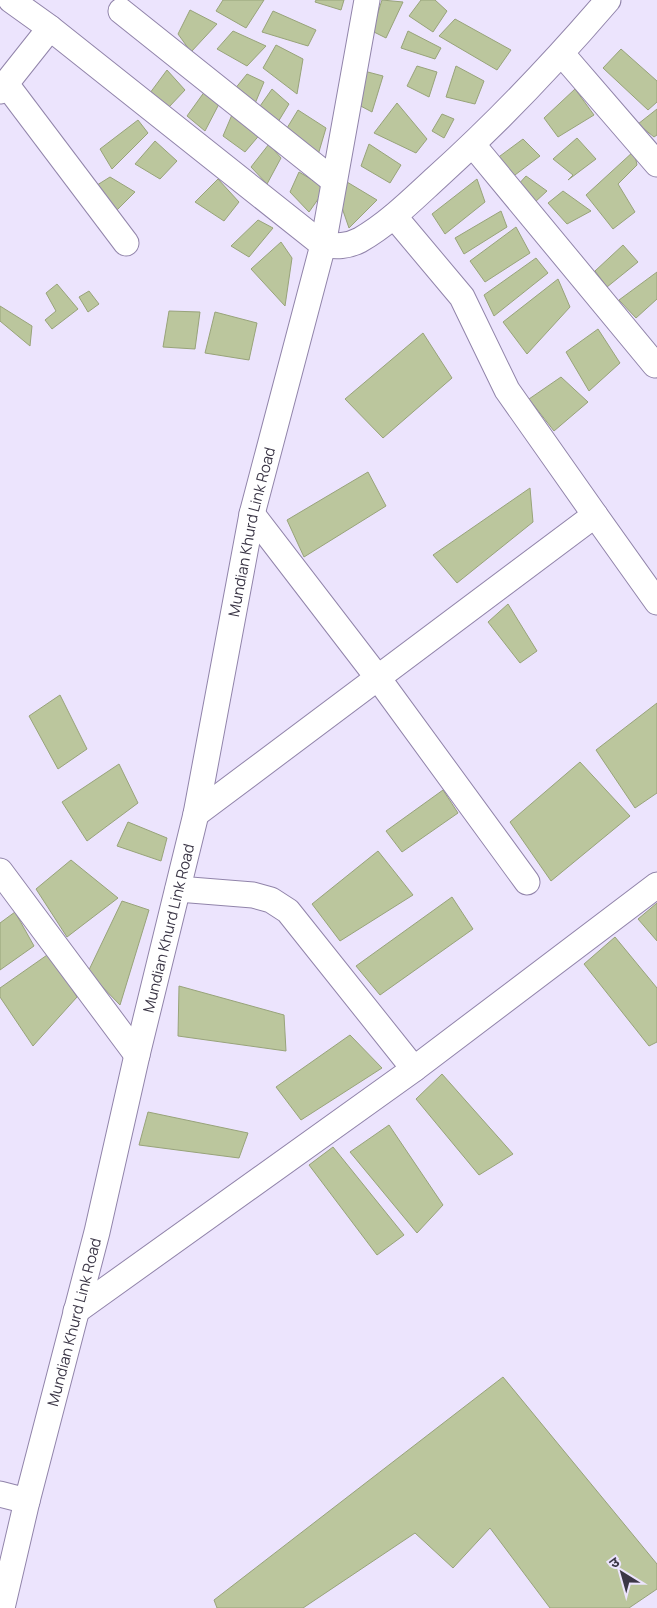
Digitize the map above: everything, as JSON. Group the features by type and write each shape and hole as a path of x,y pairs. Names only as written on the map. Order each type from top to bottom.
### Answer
{"street":[{"path":"11,0 50,28 323,245 343,247 359,241 394,216 473,145 562,54 608,0"},
{"name":"Mundian Khurd Link Road","path":"2,1608 27,1501 76,1312 196,814 252,514 323,245 367,0"},
{"path":"120,11 334,181"},
{"path":"50,28 3,88 126,243"},
{"path":"562,54 657,164"},
{"path":"473,145 655,365"},
{"path":"394,216 462,297 507,390 595,515 655,594"},
{"path":"252,514 378,678 527,882"},
{"path":"196,814 595,515"},
{"path":"0,871 137,1055"},
{"path":"76,1312 414,1070 657,885"},
{"path":"178,889 253,895 271,900 288,911 414,1070"},
{"path":"0,1494 27,1501"}],"building":[{"path":"223,0 264,0 246,28 216,11"},
{"path":"316,0 344,0 341,10 315,2"},
{"path":"382,0 403,2 386,38 372,31"},
{"path":"421,0 435,0 447,11 433,32 409,16"},
{"path":"190,10 217,24 191,52 178,34"},
{"path":"273,11 316,30 308,46 262,32"},
{"path":"455,19 511,50 497,70 439,36"},
{"path":"233,31 266,46 247,66 217,49"},
{"path":"408,31 441,48 435,59 401,48"},
{"path":"276,45 303,59 297,94 263,68"},
{"path":"621,49 657,81 657,102 648,110 603,68"},
{"path":"417,66 437,72 429,97 407,86"},
{"path":"456,66 484,81 475,104 446,97"},
{"path":"167,70 185,90 169,107 147,97"},
{"path":"364,71 383,76 372,112 355,103"},
{"path":"247,74 264,82 254,106 234,90"},
{"path":"272,89 289,104 278,122 258,109"},
{"path":"575,89 594,115 558,137 544,118"},
{"path":"205,91 219,104 205,131 187,116"},
{"path":"397,103 427,139 416,153 374,133"},
{"path":"657,109 657,135 654,137 638,124"},
{"path":"234,110 262,132 245,152 223,136"},
{"path":"298,110 326,128 318,155 284,133"},
{"path":"442,114 454,119 444,138 432,131"},
{"path":"138,120 148,133 112,169 100,149"},
{"path":"577,138 596,159 568,180 573,175 553,159"},
{"path":"523,139 540,156 511,178 496,159"},
{"path":"155,141 177,161 160,179 135,164"},
{"path":"269,144 281,158 267,184 251,167"},
{"path":"369,144 401,165 390,183 361,166"},
{"path":"634,151 637,165 618,184 635,212 613,229 586,195"},
{"path":"299,172 326,188 309,212 290,192"},
{"path":"526,176 547,191 534,203 517,186"},
{"path":"110,177 135,192 115,212 94,187"},
{"path":"218,179 239,202 224,221 195,202"},
{"path":"477,179 485,202 445,234 432,214"},
{"path":"347,182 377,200 349,228 340,202"},
{"path":"563,191 591,211 567,224 548,203"},
{"path":"501,211 507,227 464,254 455,238"},
{"path":"258,220 273,228 249,257 231,246"},
{"path":"516,227 530,253 485,282 470,261"},
{"path":"281,242 292,258 285,306 251,269"},
{"path":"623,245 638,262 607,287 595,271"},
{"path":"536,258 548,273 494,316 484,295"},
{"path":"657,272 657,299 636,318 619,300"},
{"path":"558,279 570,307 527,354 503,322"},
{"path":"57,284 78,309 52,329 45,320 56,311 46,293"},
{"path":"89,291 99,304 88,312 79,297"},
{"path":"0,306 32,326 30,346 0,321"},
{"path":"169,311 200,312 195,349 163,347"},
{"path":"215,312 257,323 249,360 205,353"},
{"path":"598,329 620,363 589,391 566,352"},
{"path":"423,333 452,378 383,438 345,399"},
{"path":"561,377 588,402 554,431 529,399"},
{"path":"368,472 386,506 304,557 287,520"},
{"path":"530,488 533,522 457,583 433,555"},
{"path":"508,604 537,651 520,663 488,622"},
{"path":"60,695 87,749 58,769 29,716"},
{"path":"657,703 657,793 635,808 596,750"},
{"path":"580,762 630,816 551,881 510,822"},
{"path":"119,764 138,803 87,841 62,802"},
{"path":"443,790 458,813 402,852 386,831"},
{"path":"128,822 167,838 161,861 117,846"},
{"path":"378,851 413,895 340,941 312,904"},
{"path":"71,860 118,898 67,937 36,889"},
{"path":"452,897 473,929 380,995 356,966"},
{"path":"122,901 149,910 120,1005 88,972"},
{"path":"657,903 657,941 638,919"},
{"path":"15,912 34,946 0,970 0,923"},
{"path":"615,937 657,988 657,1042 649,1046 584,964"},
{"path":"50,953 77,997 33,1046 0,997 0,988"},
{"path":"179,986 284,1015 286,1051 178,1036"},
{"path":"350,1035 382,1068 301,1120 276,1087"},
{"path":"442,1074 513,1154 479,1175 416,1099"},
{"path":"148,1112 248,1133 239,1158 139,1145"},
{"path":"389,1125 443,1205 417,1233 350,1152"},
{"path":"333,1147 404,1235 377,1255 309,1165"},
{"path":"503,1377 657,1564 657,1589 629,1608 550,1608 490,1528 453,1568 415,1533 303,1608 217,1608 214,1600"}]}
